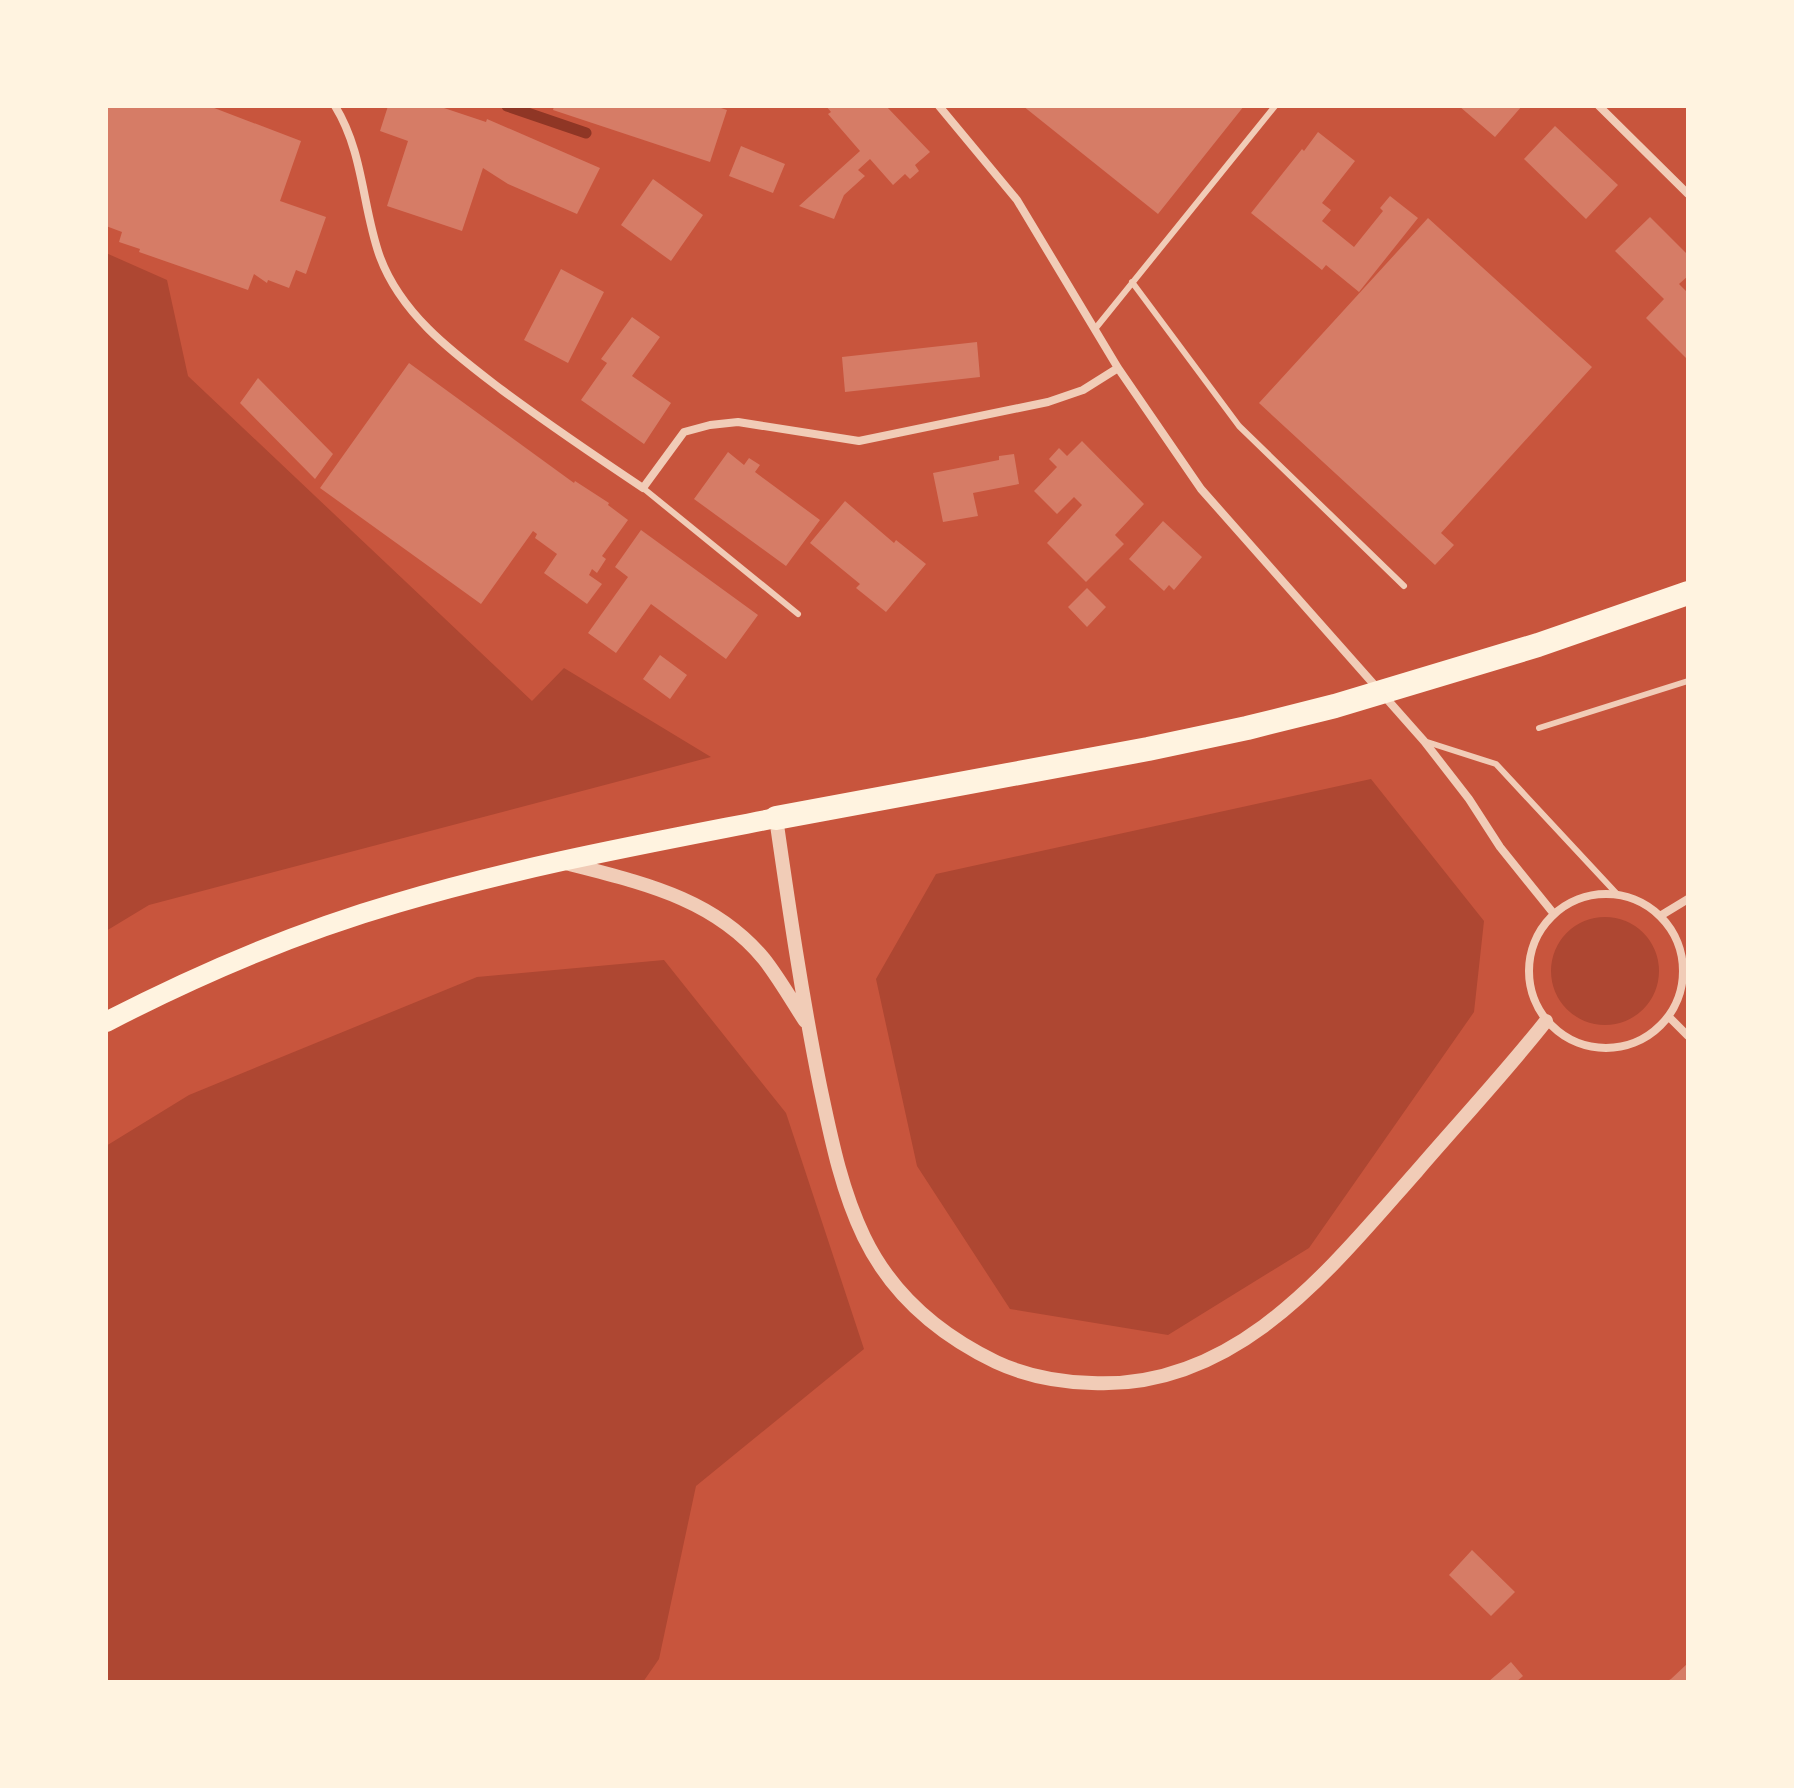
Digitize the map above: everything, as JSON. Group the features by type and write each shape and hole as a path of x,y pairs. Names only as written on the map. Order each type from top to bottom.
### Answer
{"highway":[{"path":"776,818 1148,749 1335,706 1538,645 1688,593"}],"main road":[{"path":"106,1022 150,999 259,952 396,903 561,862 776,818"}],"street":[{"path":"335,106 349,128 381,258 405,301 442,345 550,426 643,488 684,432 710,425 738,422 859,441 1048,402 1083,390 1118,368"},
{"path":"939,106 1017,200 1118,368 1201,489 1424,741 1469,799 1500,847 1554,914"},
{"path":"1599,106 1688,194"},
{"path":"776,818 808,1025 843,1189 866,1241 892,1282 931,1323 969,1349 1008,1368 1040,1377 1101,1384 1153,1378 1202,1363 1243,1341 1290,1308 1337,1263 1546,1021"},
{"path":"561,862 644,884 718,915 764,959 808,1025"},
{"path":"1617,894 1640,902 1660,916 1676,938 1683,965 1680,992 1669,1017 1646,1038 1616,1048 1585,1046 1570,1040 1546,1021 1530,991 1529,965 1534,941 1554,914 1583,897 1617,894"},
{"path":"1660,916 1688,899"},
{"path":"1669,1017 1688,1036"}],"lane":[{"path":"1095,329 1275,106"},
{"path":"1132,282 1239,426 1404,586"},
{"path":"643,488 798,614"},
{"path":"1539,728 1688,681"},
{"path":"1424,741 1496,764 1617,894"}],"shaded area":[{"path":"106,253 167,280 188,376 532,701 564,668 711,757 149,905 106,931"},
{"path":"1371,779 1484,921 1474,1012 1309,1248 1168,1335 1010,1309 917,1166 876,979 936,874"},
{"path":"1605,917 1626,921 1643,933 1655,950 1659,971 1655,992 1643,1009 1626,1021 1605,1025 1584,1021 1567,1009 1555,992 1551,971 1555,950 1567,933 1584,921"},
{"path":"664,960 786,1113 864,1349 696,1486 659,1659 643,1682 106,1682 106,1146 189,1095 477,977"}],"building":[{"path":"106,106 209,106 301,141 280,201 326,217 306,274 296,270 289,288 268,280 267,283 254,274 248,290 119,242 122,232 106,226"},
{"path":"388,106 438,106 486,122 487,119 600,168 577,214 508,184 483,168 462,231 387,206 408,141 380,131"},
{"path":"554,106 715,106 727,110 710,162 553,110"},
{"path":"826,106 886,106 930,152 915,165 919,171 910,179 905,174 893,185 870,159 858,170 865,176 844,195 834,219 799,206 860,151 828,114 831,112"},
{"path":"1023,106 1244,106 1158,214"},
{"path":"1459,106 1522,106 1495,137"},
{"path":"1555,126 1618,185 1586,219 1524,159"},
{"path":"1318,132 1355,161 1322,203 1331,210 1322,221 1354,247 1383,211 1380,208 1390,196 1418,218 1359,292 1326,265 1322,270 1251,213"},
{"path":"741,146 785,164 773,193 729,176"},
{"path":"653,179 703,215 671,261 621,225"},
{"path":"1650,217 1688,255 1688,276 1679,284 1688,293 1688,360 1646,318 1664,299 1615,251"},
{"path":"1428,218 1592,367 1441,533 1454,545 1435,565 1259,403"},
{"path":"561,269 604,292 568,363 524,340"},
{"path":"632,317 660,337 632,376 671,403 644,444 581,400 607,363 601,359"},
{"path":"977,342 980,377 845,392 842,357"},
{"path":"409,363 574,483 609,503 628,520 602,556 606,559 597,573 592,569 589,575 602,584 587,604 544,573 557,554 535,538 537,534 533,531 481,604 320,488"},
{"path":"258,378 333,454 315,479 240,403"},
{"path":"1082,441 1144,504 1115,535 1124,544 1086,582 1047,543 1082,505 1074,497 1057,514 1034,491 1057,467 1049,459 1059,448 1067,456"},
{"path":"728,452 744,465 749,458 760,465 755,472 820,520 786,566 694,499"},
{"path":"1014,454 1019,484 973,493 978,516 943,522 933,473 999,460 999,456"},
{"path":"845,501 894,543 896,540 926,564 886,612 856,588 860,584 810,543"},
{"path":"1163,521 1202,557 1174,590 1169,585 1164,591 1129,559"},
{"path":"641,530 758,615 726,659 651,604 616,653 588,633 628,577 615,567"},
{"path":"1087,588 1106,607 1087,627 1068,607"},
{"path":"660,655 687,675 670,699 643,679"},
{"path":"1472,1550 1515,1592 1491,1616 1449,1575"},
{"path":"1511,1662 1523,1676 1516,1682 1488,1682"},
{"path":"1688,1663 1688,1682 1665,1682 1671,1679"}],"waterway":[{"path":"507,106 586,133"}]}
